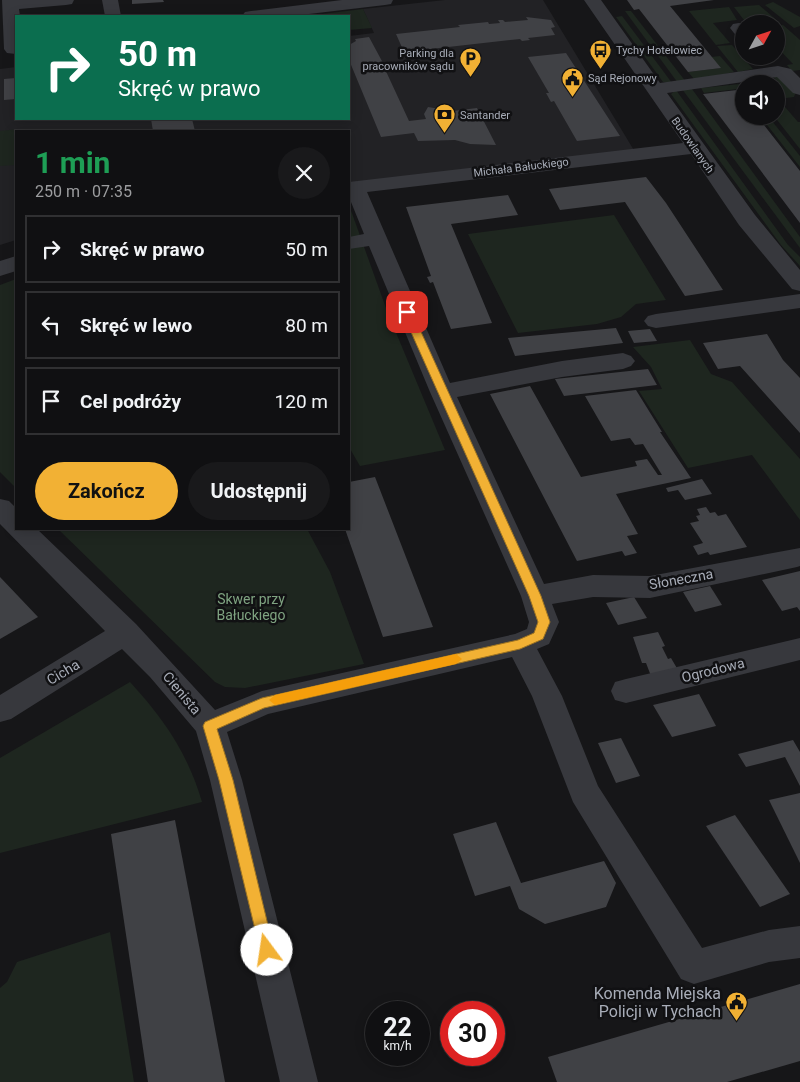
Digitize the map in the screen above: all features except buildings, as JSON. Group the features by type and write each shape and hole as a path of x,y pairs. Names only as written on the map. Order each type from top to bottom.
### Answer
{"street":[{"path":"10,49 10,2 66,0"},
{"path":"110,0 113,15"},
{"path":"259,15 385,0"},
{"name":"Budowlanych","path":"592,0 694,148 747,220 800,284"},
{"path":"772,65 778,71"},
{"path":"654,89 778,71 785,73 800,89"},
{"name":"Michała Bałuckiego","path":"352,187 694,148"},
{"path":"210,726 262,703 530,640 544,622 535,596 442,392 352,187"},
{"path":"350,243 376,239"},
{"path":"0,269 15,263"},
{"path":"656,322 800,300"},
{"path":"442,392 562,369 623,361"},
{"path":"0,508 15,523"},
{"name":"Cienista","path":"22,530 162,669 210,726 226,780 299,1082"},
{"name":"Słoneczna","path":"535,596 593,586 650,587 797,557"},
{"name":"Cicha","path":"0,710 126,632"},
{"path":"530,640 547,696 584,792 694,967 769,946 800,942"},
{"name":"Ogrodowa","path":"626,691 800,649"}],"shaded area":[{"path":"445,0 543,0 635,152 351,185 350,130 15,130 15,240 0,245 0,69 15,67 15,120 350,120 350,36 374,33 363,9"}],"green space":[{"path":"773,2 800,17 800,26 794,28 785,21 785,15 778,15 765,5"},
{"path":"759,5 771,15 740,15 734,7"},
{"path":"729,7 735,20 713,23 730,43 716,45 689,11"},
{"path":"363,9 372,28 350,30 350,15 314,15"},
{"path":"625,11 631,11 686,82 678,83"},
{"path":"622,16 672,83 663,82 616,17"},
{"path":"785,27 800,40 800,70 792,71 787,65 793,64 785,56"},
{"path":"732,45 735,48 735,65 750,65 753,69 738,72 717,46"},
{"path":"720,56 734,72 695,80 688,72 720,68 711,57"},
{"path":"785,82 796,92 794,97 785,98"},
{"path":"735,85 735,89 704,93 701,88"},
{"path":"682,89 692,89 800,237 800,248"},
{"path":"676,90 788,245 800,257 800,266 781,245 671,94"},
{"path":"785,107 800,122 800,149 781,125 785,125"},
{"path":"767,125 775,125 800,156 800,167"},
{"path":"18,129 15,130 15,165 0,166 0,131"},
{"path":"350,208 387,311 445,450 360,466 350,449"},
{"path":"614,215 666,300 636,304 621,317 597,324 518,333 468,234"},
{"path":"15,279 15,487 0,472 0,285"},
{"path":"690,340 711,374 732,382 800,459 800,520 752,455 688,468 639,391 662,389 651,367 633,347"},
{"name":"Skwer przy Bałuckiego","path":"59,530 308,530 330,572 364,664 245,688 225,687 215,682"},
{"path":"130,682 154,710 182,753 190,768 202,802 0,853 0,758"},
{"path":"110,932 134,1082 0,1082 0,988 7,982 17,962"}],"slow traffic":[{"path":"275,700 377,675 456,659"}],"place":[{"name":"Tychy Hotelowiec","path":"600,69"},
{"name":"Parking dla pracowników sądu","path":"470,78"},
{"name":"Sąd Rejonowy","path":"572,97"},
{"name":"Santander","path":"444,134"},
{"name":"Komenda Miejska Policji w Tychach","path":"737,1021"}],"route":[{"path":"267,950 226,780 210,726 262,703 377,675 520,644 539,636 544,622 535,596 407,312"}]}
